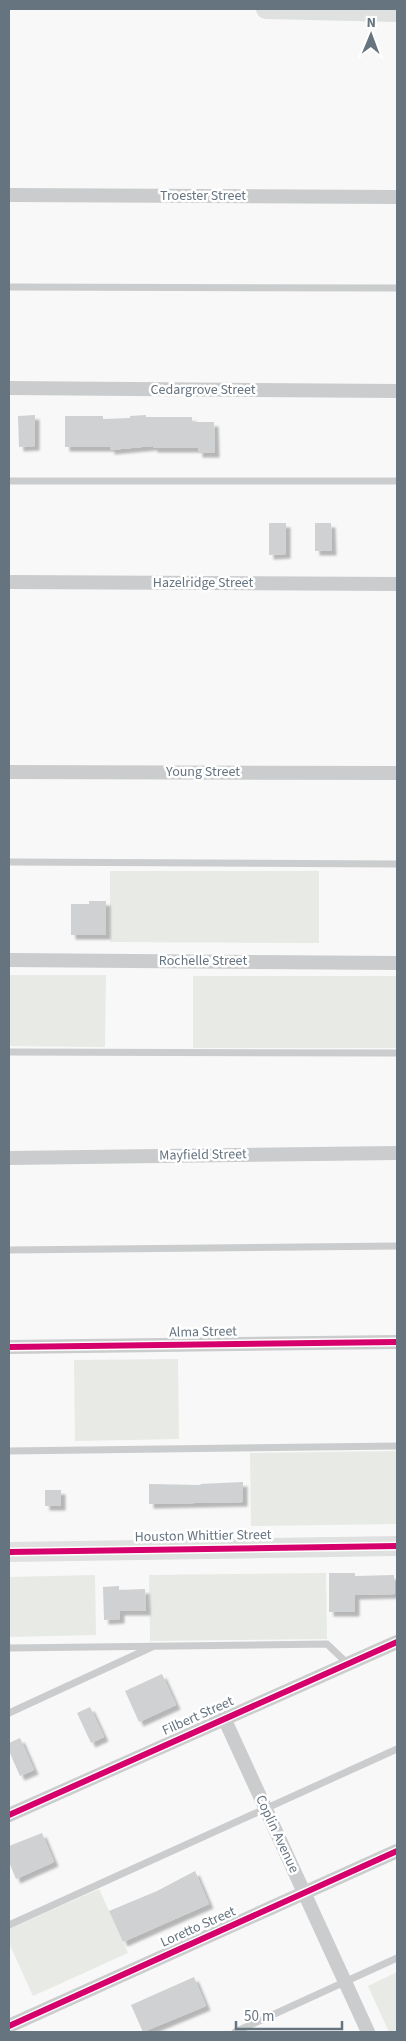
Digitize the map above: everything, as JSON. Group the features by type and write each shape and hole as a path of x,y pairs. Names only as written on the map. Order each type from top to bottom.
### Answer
{"street":[{"path":"266,9 397,12"},
{"name":"Troester Street","path":"9,195 397,197"},
{"name":"Cedargrove Street","path":"9,388 397,391"},
{"name":"Hazelridge Street","path":"9,582 397,584"},
{"name":"Young Street","path":"9,772 397,773"},
{"name":"Rochelle Street","path":"9,960 397,962"},
{"name":"Mayfield Street","path":"9,1158 397,1153"},
{"name":"Alma Street","path":"9,1347 397,1342"},
{"name":"Houston Whittier Street","path":"9,1552 397,1546"},
{"name":"Filbert Street","path":"9,1815 397,1642"},
{"name":"Coplin Avenue","path":"224,1718 368,2032"},
{"name":"Loretto Street","path":"9,2026 397,1851"}],"lane":[{"path":"9,287 397,288"},
{"path":"9,481 397,481"},
{"path":"9,862 397,864"},
{"path":"9,1052 397,1053"},
{"path":"9,1250 397,1246"},
{"path":"9,1451 397,1446"},
{"path":"9,1648 327,1644 348,1664"},
{"path":"9,1714 155,1646"},
{"path":"9,1925 397,1749"},
{"path":"235,2032 346,1983 397,1958"}],"shaded area":[{"path":"110,871 319,871 319,943 110,942"},
{"path":"9,975 106,975 105,1047 9,1046"},
{"path":"193,976 397,976 397,1048 193,1048"},
{"path":"178,1359 179,1439 75,1441 74,1360"},
{"path":"396,1451 397,1524 251,1526 250,1453"},
{"path":"326,1573 327,1639 150,1641 149,1575"},
{"path":"95,1575 96,1635 9,1637 9,1577"},
{"path":"99,1889 128,1953 33,1996 9,1943 9,1929"},
{"path":"397,1972 397,2032 389,2032 368,1986"}],"building":[{"path":"35,415 35,446 19,447 18,416"},
{"path":"146,415 146,417 192,417 192,422 214,422 215,453 198,453 198,448 153,448 153,446 110,450 110,447 65,447 65,416 103,416 103,419 130,418 130,416"},
{"path":"269,523 286,523 286,554 269,555"},
{"path":"315,523 331,523 332,551 315,551"},
{"path":"89,901 106,901 106,935 71,935 71,904 89,904"},
{"path":"243,1482 243,1502 149,1504 149,1484 201,1485"},
{"path":"45,1490 61,1490 61,1506 45,1506"},
{"path":"329,1573 355,1573 355,1576 394,1575 395,1594 355,1595 355,1612 329,1612"},
{"path":"119,1586 119,1590 145,1589 146,1611 120,1611 120,1619 104,1620 103,1587"},
{"path":"162,1674 176,1705 139,1722 125,1691"},
{"path":"90,1707 104,1737 91,1743 77,1713"},
{"path":"20,1738 34,1770 20,1776 9,1751 9,1743"},
{"path":"42,1833 54,1862 16,1879 9,1862 9,1846"},
{"path":"195,1871 209,1904 123,1942 109,1911 157,1891"},
{"path":"194,1977 206,2006 143,2032 131,2005"}],"cycle path":[{"path":"9,1347 397,1342"},
{"path":"9,1552 397,1546"},
{"path":"9,1815 397,1642"},
{"path":"9,2026 397,1851"}]}
